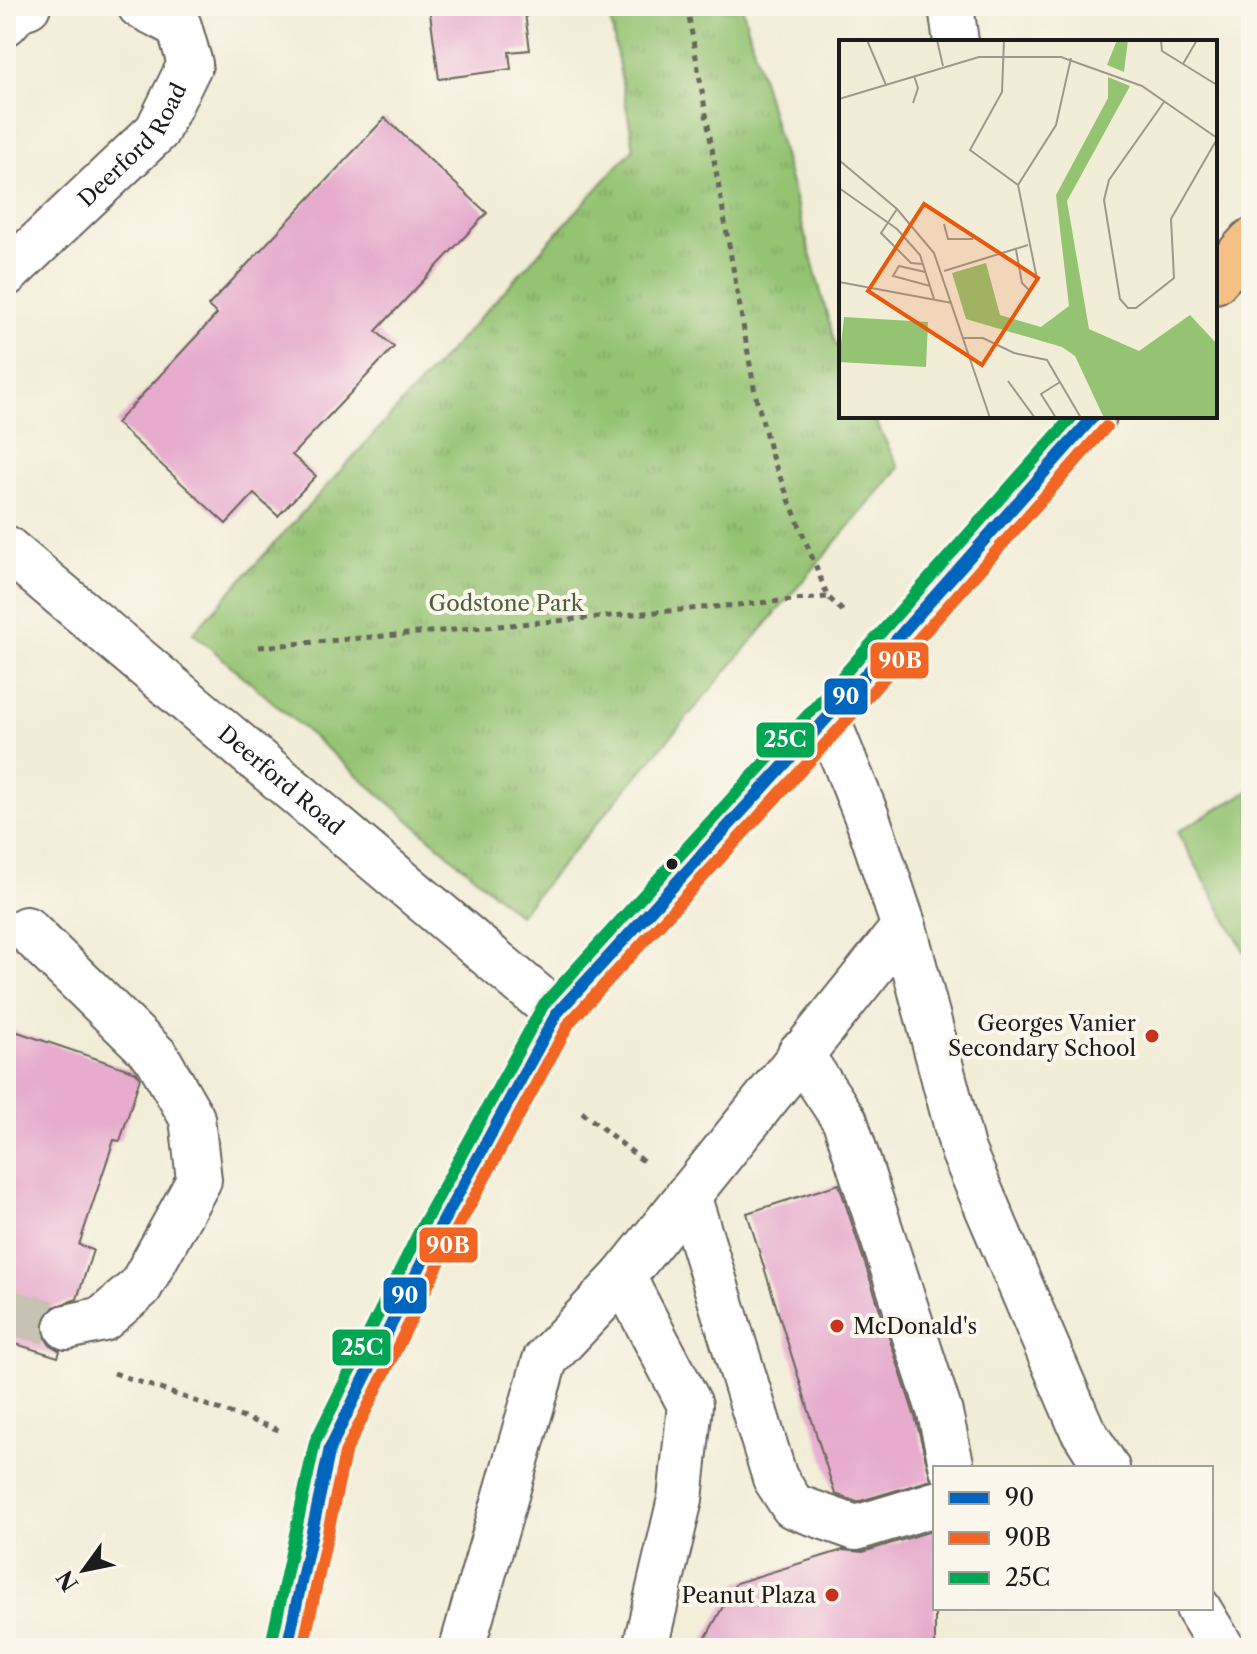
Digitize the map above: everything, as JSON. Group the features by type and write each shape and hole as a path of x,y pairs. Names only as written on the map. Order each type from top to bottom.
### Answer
{"main road":[{"path":"1217,279 1251,241"},
{"path":"287,1648 330,1448 433,1240 557,1013 827,718 1092,418"}],"street":[{"path":"6,23 18,9 28,6"},
{"name":"Deerford Road","path":"6,274 157,131 190,64 179,26 140,6"},
{"path":"951,6 956,40"},
{"name":"Deerford Road","path":"6,548 557,1013"},
{"path":"827,718 867,817 904,927 963,1151 1082,1429 1106,1466"},
{"path":"462,1648 545,1360 623,1277 904,927"},
{"path":"26,929 157,1057 192,1118 199,1180 140,1287 103,1319 67,1327"},
{"path":"800,1053 845,1121 940,1413 952,1466"},
{"path":"688,1195 775,1478 793,1506 856,1528 933,1505"},
{"path":"623,1277 690,1405 680,1499 645,1648"},
{"path":"1199,1610 1222,1648"}],"path":[{"path":"687,6 755,393 772,457 828,597 885,651"},
{"path":"259,647 828,597"},
{"path":"582,1112 688,1195"},
{"path":"111,1372 330,1448"}],"green space":[{"name":"Godstone Park","path":"608,6 742,6 839,349 839,418 874,418 899,468 519,915 193,633 634,148"},
{"path":"1251,790 1251,963 1177,832"}],"building":[{"path":"429,6 524,6 530,50 509,52 511,69 439,79"},
{"path":"385,118 487,213 376,331 394,347 292,455 316,476 278,516 254,494 226,524 116,423 217,314 208,306"},
{"path":"6,1028 136,1072 140,1078 120,1141 114,1140 79,1245 93,1250 77,1299 51,1308 43,1320 43,1333 49,1344 60,1351 58,1357 6,1341"},
{"name":"McDonald's","path":"839,1184 916,1420 931,1480 857,1502 835,1494 747,1213"},
{"name":"Peanut Plaza","path":"933,1531 935,1648 700,1648 736,1583 843,1550 863,1552"}],"tunnel":[{"path":"6,1311 67,1327"}],"transit line":[{"name":"25C","path":"271,1645 315,1442 419,1232 544,1004 815,707 1071,418"},
{"name":"90","path":"287,1648 330,1448 433,1240 557,1013 827,718 1092,418"},
{"name":"90B","path":"303,1648 345,1453 447,1247 570,1022 839,729 1106,427"}],"place":[{"name":"Georges Vanier Secondary School","path":"1152,1036"},
{"name":"McDonald's","path":"837,1326"},
{"name":"Peanut Plaza","path":"832,1595"}]}
